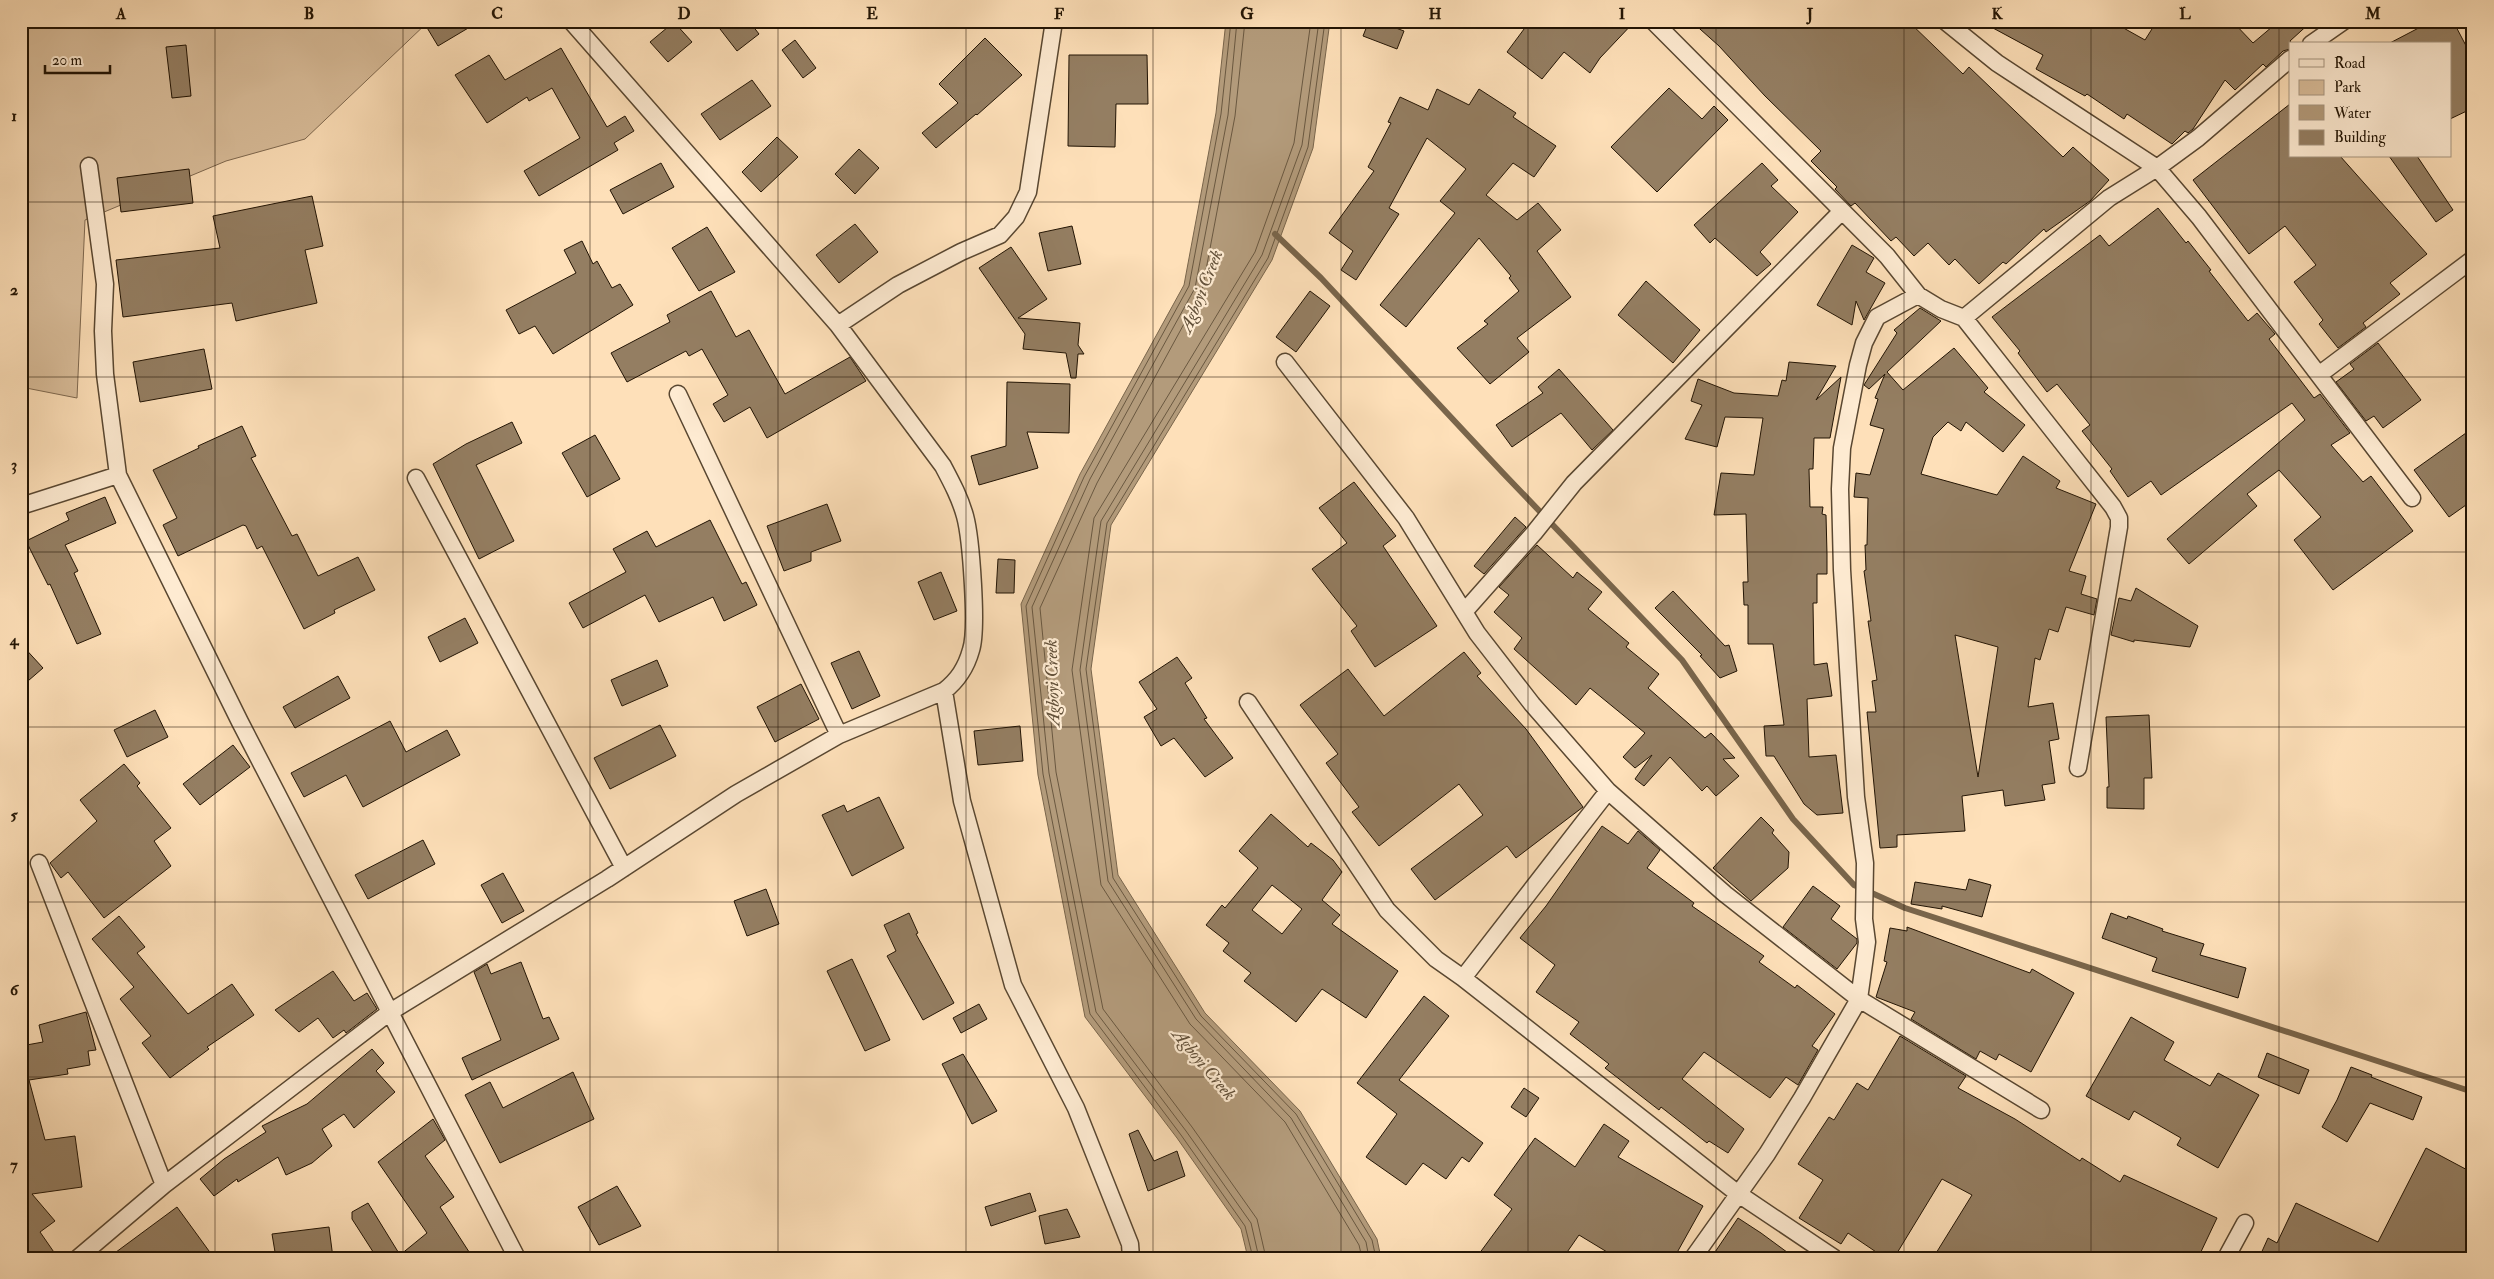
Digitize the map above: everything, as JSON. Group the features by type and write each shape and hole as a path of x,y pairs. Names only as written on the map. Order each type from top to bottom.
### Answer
{"street":[{"path":"78,1258 164,1185 390,1012 624,868 736,794 839,735 944,691 957,680 972,649 974,629 965,518 956,491 944,466 838,326 571,21"},
{"path":"838,326 898,285 961,252 1000,235 1016,216 1028,192 1054,21"},
{"path":"1653,21 1841,212 1887,256 1918,295 1940,309 1964,318 2107,499 2119,518 2078,768"},
{"path":"1945,21 1997,63 2157,168 2199,217 2320,374 2412,498"},
{"path":"2313,42 2337,22"},
{"path":"1964,318 2109,198 2157,168 2198,138 2289,61"},
{"path":"89,166 105,284 103,331 105,374 118,475 240,722 517,1258"},
{"path":"1464,612 1540,526 1574,483 1841,212"},
{"path":"2320,374 2473,259"},
{"path":"1693,1258 1736,1194 1767,1154 1859,998 1867,942 1864,919 1865,863 1856,797 1842,570 1840,489 1842,448 1864,343 1877,317 1918,295"},
{"path":"1285,362 1406,518 1477,633 1532,704 1608,791 1725,894 1859,998 2041,1110"},
{"path":"678,394 839,735"},
{"path":"21,506 118,475"},
{"path":"416,478 624,868"},
{"path":"944,691 962,801 1013,985 1076,1108 1130,1244 1131,1258"},
{"path":"1248,702 1387,910 1436,960 1463,978 1736,1194 1834,1258"},
{"path":"1463,978 1608,791"},
{"path":"39,863 164,1185"},
{"path":"2226,1258 2245,1223"}],"green space":[{"path":"21,21 429,21 305,139 226,161 85,220 77,398 21,387"}],"water":[{"name":"Agboyi Creek","path":"1226,21 1330,21 1313,148 1272,260 1111,525 1091,669 1118,875 1205,1013 1300,1111 1377,1239 1381,1258 1248,1258 1241,1229 1177,1138 1085,1017 1038,775 1021,604 1080,474 1184,285 1216,113"}],"building":[{"path":"423,21 480,21 438,46"},
{"path":"729,21 749,21 759,34 737,51 720,29"},
{"path":"1369,21 1377,21 1404,31 1397,49 1363,36"},
{"path":"1530,21 1635,21 1600,58 1590,73 1564,52 1542,79 1507,52"},
{"path":"1691,21 1908,21 1963,74 1969,67 2063,157 2073,147 2109,180 2090,201 2046,232 2044,229 2006,264 2003,262 1979,284 1955,259 1949,265 1928,243 1914,256 1896,237 1891,241 1855,203 1851,206 1835,189 1837,187 1811,161 1821,151 1765,96 1719,46"},
{"path":"1980,21 2111,21 2145,40 2157,21 2232,21 2253,43 2279,21 2312,21 2289,42 2289,49 2283,51 2266,67 2263,64 2235,90 2225,80 2193,129 2188,133 2185,131 2172,144 2127,114 2124,119 2087,94 2085,96 2036,69 2043,55"},
{"path":"2432,21 2453,21 2473,59 2473,108 2452,118 2452,42 2392,42"},
{"path":"674,22 692,42 668,62 650,42"},
{"path":"985,38 1022,75 936,148 922,133 958,103 939,84"},
{"path":"795,40 816,68 803,78 782,50"},
{"path":"186,45 191,96 172,98 166,47"},
{"path":"561,48 607,127 625,116 634,131 614,143 618,150 539,196 524,171 580,138 552,88 529,101 527,97 487,123 455,75 489,55 505,80"},
{"path":"1069,55 1147,55 1148,104 1116,104 1115,147 1068,146"},
{"path":"752,80 771,106 720,140 701,114"},
{"path":"1669,88 1702,119 1714,106 1728,120 1657,192 1611,147"},
{"path":"1437,89 1469,105 1479,89 1516,113 1513,117 1556,146 1534,177 1513,163 1486,195 1517,220 1538,203 1561,230 1537,251 1571,297 1517,338 1529,352 1490,384 1457,348 1488,324 1484,321 1519,291 1509,278 1511,276 1479,238 1406,327 1380,305 1455,213 1440,201 1466,169 1427,138 1389,208 1399,214 1356,280 1341,270 1353,251 1329,233 1374,171 1368,167 1391,123 1388,122 1400,97 1428,110"},
{"path":"2289,105 2289,158 2342,158 2427,254 2390,283 2400,294 2363,323 2366,327 2338,348 2319,324 2323,320 2294,282 2316,265 2285,226 2249,254 2193,180"},
{"path":"777,137 798,157 761,192 742,172"},
{"path":"859,149 879,168 855,194 835,174"},
{"path":"2390,158 2418,158 2453,210 2436,222"},
{"path":"661,163 674,187 623,214 610,190"},
{"path":"1762,163 1778,180 1771,186 1798,212 1760,252 1771,264 1757,276 1715,238 1710,243 1694,225"},
{"path":"189,169 193,203 121,212 117,178"},
{"path":"312,196 323,246 305,250 317,303 236,321 232,303 123,317 116,260 220,248 213,216"},
{"path":"2158,208 2186,243 2188,241 2248,321 2257,313 2275,334 2269,339 2314,398 2320,394 2350,433 2331,445 2363,482 2371,476 2413,531 2333,590 2294,540 2321,517 2279,470 2247,494 2257,506 2189,564 2167,539 2305,420 2292,403 2161,495 2151,481 2128,497 2110,471 2112,469 2082,431 2090,425 2057,384 2047,392 2018,353 2020,351 1992,317 2100,235 2109,246"},
{"path":"855,224 878,252 839,283 816,255"},
{"path":"1072,226 1081,264 1048,271 1039,233"},
{"path":"707,227 735,272 699,291 672,248"},
{"path":"582,241 593,264 597,261 612,288 620,284 633,305 553,354 535,326 519,334 506,310 576,273 564,250"},
{"path":"1852,245 1874,258 1866,272 1885,283 1864,320 1856,301 1852,325 1817,305"},
{"path":"1011,247 1047,299 1018,318 1080,323 1078,345 1084,354 1078,354 1076,378 1071,378 1066,353 1023,349 1025,334 979,268"},
{"path":"1646,281 1700,330 1673,363 1618,315"},
{"path":"711,291 736,337 749,330 785,394 850,357 866,381 767,438 750,407 724,422 713,404 728,395 702,349 689,356 686,351 627,382 611,353 670,322 667,315"},
{"path":"1310,291 1330,306 1296,352 1276,337"},
{"path":"1920,308 1941,321 1887,372 1903,390 1954,348 1988,388 1984,392 2025,425 2003,452 1966,422 1961,431 1948,422 1933,437 1921,474 1997,495 2023,456 2060,481 2056,488 2096,504 2069,571 2086,576 2081,594 2097,599 2094,615 2066,607 2058,632 2049,629 2040,660 2035,658 2028,707 2053,703 2059,739 2049,741 2055,783 2042,785 2045,800 2005,806 2003,790 1962,796 1965,831 1897,835 1897,847 1880,848 1867,712 1876,712 1872,681 1877,680 1868,621 1871,621 1864,571 1866,570 1865,545 1867,545 1868,498 1854,497 1856,473 1870,475 1884,429 1870,425 1878,399 1875,398 1885,374 1869,389 1864,385 1897,333 1894,330","holes":["1955,635 1998,647 1978,777"]},
{"path":"2378,343 2421,400 2383,428 2374,416 2366,421 2336,382 2354,369 2350,364"},
{"path":"204,349 212,389 140,402 133,362"},
{"path":"1789,362 1836,366 1816,400 1841,377 1830,438 1814,438 1813,469 1809,469 1810,507 1823,507 1822,514 1826,515 1827,554 1827,574 1817,574 1817,603 1813,603 1814,665 1827,663 1832,696 1807,699 1809,757 1836,755 1843,813 1817,815 1804,804 1774,756 1766,756 1764,726 1784,725 1773,644 1748,644 1748,605 1744,605 1743,582 1748,582 1746,514 1714,515 1721,473 1754,475 1763,418 1725,417 1717,447 1685,439 1702,405 1691,401 1698,379 1734,393 1778,396 1782,380 1786,381"},
{"path":"1559,369 1613,430 1592,450 1561,413 1512,447 1496,425 1543,393 1538,387"},
{"path":"1007,382 1070,384 1069,433 1027,432 1038,468 979,485 971,456 1006,446"},
{"path":"512,422 522,443 476,465 514,541 479,559 433,464 466,444"},
{"path":"242,426 256,456 251,458 292,536 297,534 318,576 358,557 375,590 334,610 335,613 304,629 262,546 257,549 246,526 243,525 178,556 163,525 177,518 153,470 199,448 198,446"},
{"path":"2473,428 2473,500 2449,517 2414,470"},
{"path":"595,435 620,479 587,497 562,453"},
{"path":"1354,482 1396,536 1383,546 1437,626 1375,667 1351,631 1357,626 1312,569 1347,543 1319,508"},
{"path":"105,497 116,523 65,545 78,571 74,573 101,634 77,644 50,584 48,585 26,541 69,520 66,513"},
{"path":"827,504 841,541 811,552 811,561 784,571 767,526"},
{"path":"1515,517 1526,527 1484,574 1474,566"},
{"path":"710,520 742,584 746,582 757,605 724,621 713,597 659,622 645,595 583,628 569,603 626,572 613,549 647,531 656,547"},
{"path":"1537,545 1573,578 1577,572 1602,592 1588,609 1629,643 1626,647 1659,674 1648,688 1705,738 1711,733 1735,758 1723,759 1739,776 1716,796 1707,786 1702,791 1670,757 1644,786 1635,779 1652,755 1635,768 1623,757 1645,733 1590,688 1576,705 1514,649 1522,638 1494,612 1509,595 1499,587"},
{"path":"998,559 1015,560 1014,593 996,593"},
{"path":"941,572 957,611 934,620 918,582"},
{"path":"2136,588 2198,626 2190,647 2134,640 2134,642 2111,635 2119,598 2131,601"},
{"path":"1673,591 1725,646 1729,645 1737,671 1720,678 1700,656 1702,655 1655,608"},
{"path":"465,618 478,643 440,662 428,637"},
{"path":"21,644 43,668 21,687"},
{"path":"859,651 880,696 852,709 831,663"},
{"path":"1464,652 1481,673 1477,676 1526,729 1583,807 1516,858 1507,846 1435,900 1411,869 1483,815 1459,784 1379,846 1352,812 1359,807 1326,763 1338,754 1300,705 1348,669 1384,716"},
{"path":"1177,657 1192,678 1185,683 1207,718 1204,719 1233,758 1205,777 1174,738 1161,746 1144,717 1157,709 1139,682"},
{"path":"657,660 668,686 622,706 611,680"},
{"path":"338,676 350,698 295,728 283,707"},
{"path":"801,684 819,719 775,742 757,707"},
{"path":"155,710 168,737 127,757 114,730"},
{"path":"2149,715 2152,778 2144,778 2144,809 2107,808 2107,787 2109,787 2106,717"},
{"path":"390,721 406,752 447,730 460,755 363,807 346,775 304,797 291,773"},
{"path":"660,725 676,756 610,789 594,758"},
{"path":"1020,726 1023,761 978,765 974,731"},
{"path":"233,745 250,767 200,805 183,784"},
{"path":"124,764 140,783 137,786 171,828 154,841 171,866 104,918 68,872 61,878 50,863 97,821 80,800"},
{"path":"879,797 904,848 852,876 822,815 844,805 847,812"},
{"path":"1271,814 1308,847 1311,843 1333,860 1342,872 1322,900 1340,915 1332,924 1398,971 1366,1018 1322,989 1296,1022 1244,981 1251,973 1223,951 1229,943 1206,925 1222,905 1225,908 1258,868 1239,851","holes":["1272,885 1302,909 1282,934 1252,910"]},
{"path":"1761,817 1774,830 1772,833 1789,852 1788,868 1751,901 1713,868"},
{"path":"1602,826 1628,844 1638,831 1660,850 1647,868 1694,903 1692,906 1764,956 1759,962 1795,988 1797,985 1835,1014 1812,1046 1818,1050 1798,1085 1786,1077 1770,1098 1704,1052 1682,1079 1744,1129 1728,1153 1709,1141 1707,1143 1661,1107 1659,1110 1605,1068 1609,1064 1570,1034 1579,1022 1536,992 1555,965 1520,938 1546,906"},
{"path":"423,840 435,864 368,899 355,875"},
{"path":"503,873 524,911 502,923 481,885"},
{"path":"1969,879 1991,885 1982,917 1942,906 1942,909 1911,904 1915,882 1966,890"},
{"path":"1813,886 1840,906 1831,919 1857,939 1857,943 1837,969 1783,927"},
{"path":"766,889 779,924 747,936 734,901"},
{"path":"909,913 918,933 916,934 954,1003 923,1020 887,956 896,951 884,925"},
{"path":"2111,913 2127,919 2128,916 2163,929 2162,931 2204,944 2200,955 2246,968 2238,998 2152,971 2157,958 2102,938"},
{"path":"119,916 145,947 137,953 188,1014 232,984 254,1015 207,1047 209,1049 170,1078 142,1043 151,1036 120,999 134,987 92,939"},
{"path":"1907,927 2030,973 2032,969 2074,993 2031,1072 1999,1054 1996,1060 1980,1051 1976,1059 1911,1019 1915,1012 1876,997 1887,962 1884,961 1890,928 1907,931"},
{"path":"852,959 890,1040 865,1051 827,971"},
{"path":"521,962 543,1019 549,1017 559,1039 472,1080 462,1058 501,1040 474,972 487,964 491,974"},
{"path":"333,971 354,1001 367,993 377,1009 346,1033 344,1030 333,1038 318,1018 299,1032 275,1010"},
{"path":"1424,996 1449,1016 1399,1080 1483,1143 1469,1162 1462,1157 1446,1179 1423,1163 1406,1185 1366,1157 1397,1114 1357,1083"},
{"path":"979,1004 987,1019 961,1033 953,1018"},
{"path":"86,1012 96,1050 88,1051 90,1065 67,1069 68,1074 29,1080 45,1140 75,1136 82,1187 32,1194 55,1221 40,1232 58,1258 21,1258 21,1046 43,1042 39,1025"},
{"path":"2131,1017 2174,1042 2164,1060 2210,1086 2218,1073 2259,1095 2218,1168 2177,1145 2181,1138 2134,1111 2129,1120 2086,1096"},
{"path":"1900,1036 1966,1076 1958,1088 2015,1119 2080,1161 2082,1158 2120,1182 2124,1175 2217,1218 2198,1258 1933,1258 1972,1195 1942,1179 1894,1258 1885,1258 1848,1233 1841,1244 1799,1218 1823,1180 1798,1164 1829,1117 1834,1120 1857,1083 1868,1090"},
{"path":"372,1049 384,1063 376,1071 395,1092 354,1128 344,1114 322,1129 332,1146 312,1163 286,1175 278,1157 238,1182 237,1179 214,1196 200,1179 224,1159 266,1132 262,1126 307,1104"},
{"path":"2267,1053 2309,1070 2299,1094 2258,1077"},
{"path":"963,1054 997,1111 972,1124 942,1064"},
{"path":"2351,1067 2422,1097 2413,1120 2370,1103 2347,1142 2322,1127 2337,1100"},
{"path":"573,1072 594,1119 500,1163 465,1095 490,1082 503,1108"},
{"path":"1524,1088 1539,1098 1526,1117 1511,1107"},
{"path":"433,1119 445,1140 425,1156 454,1197 440,1207 473,1258 377,1258 352,1219 352,1212 368,1203 400,1255 427,1233 378,1162"},
{"path":"1604,1124 1629,1141 1618,1157 1703,1206 1674,1258 1617,1258 1579,1235 1563,1258 1476,1258 1512,1209 1494,1195 1535,1138 1575,1167"},
{"path":"1138,1130 1154,1161 1177,1151 1185,1176 1148,1191 1129,1134"},
{"path":"2426,1148 2473,1173 2473,1258 2259,1258 2268,1238 2277,1243 2296,1203 2378,1242"},
{"path":"617,1186 641,1226 599,1245 578,1207"},
{"path":"1030,1193 1036,1211 991,1226 985,1207"},
{"path":"177,1207 209,1251 200,1258 108,1258"},
{"path":"1067,1209 1080,1237 1045,1244 1039,1216"},
{"path":"1738,1218 1761,1233 1795,1258 1711,1258"},
{"path":"329,1227 333,1258 276,1258 272,1234"}],"waterway":[{"path":"1275,234 1321,278 1503,473 1682,660 1793,819 1854,885 1905,908 2473,1092"}]}
